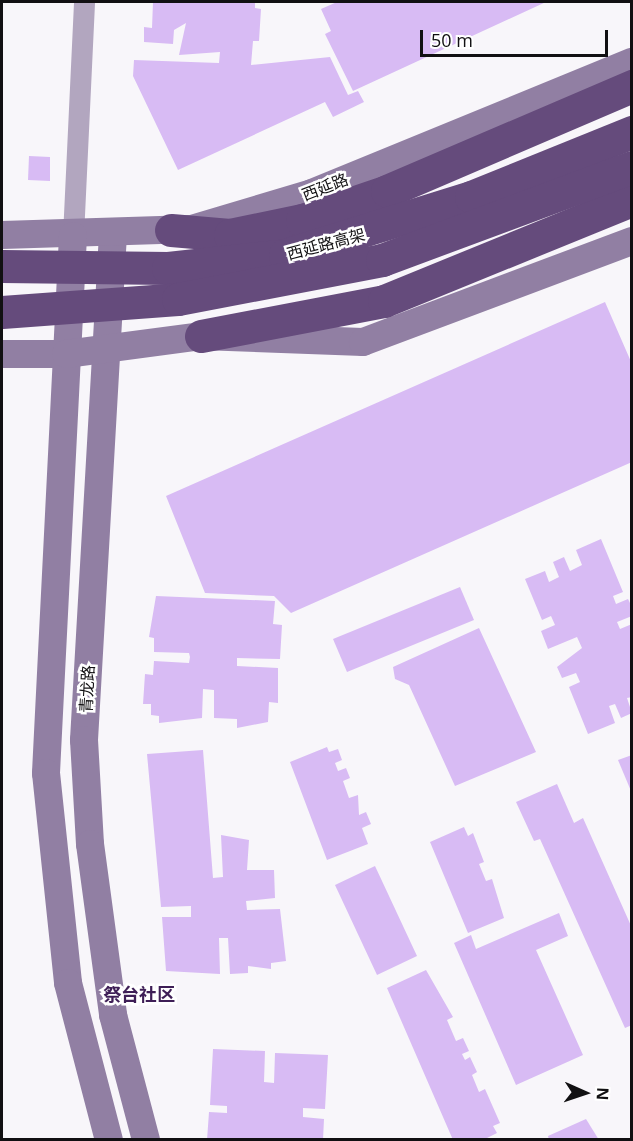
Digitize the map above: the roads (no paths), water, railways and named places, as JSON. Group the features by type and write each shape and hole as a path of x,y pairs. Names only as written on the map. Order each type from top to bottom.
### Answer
{"highway":[{"path":"171,231 230,235 302,220 465,158 632,86"},
{"name":"西延路高架","path":"2,266 168,268 285,255 471,197 632,132"},
{"name":"西延路高架","path":"2,312 178,299 382,260 632,167"},
{"path":"201,336 384,301 632,200"}],"street":[{"path":"84,2 46,773 68,983 109,1140"},
{"name":"西延路","path":"2,235 73,236 171,231 312,193 632,62"},
{"name":"青龙路","path":"113,234 84,740 90,844 113,1016 146,1140"},
{"path":"2,354 66,354 201,336 363,342 632,241"}],"district":[{"name":"祭台社区","path":"139,994"}]}
